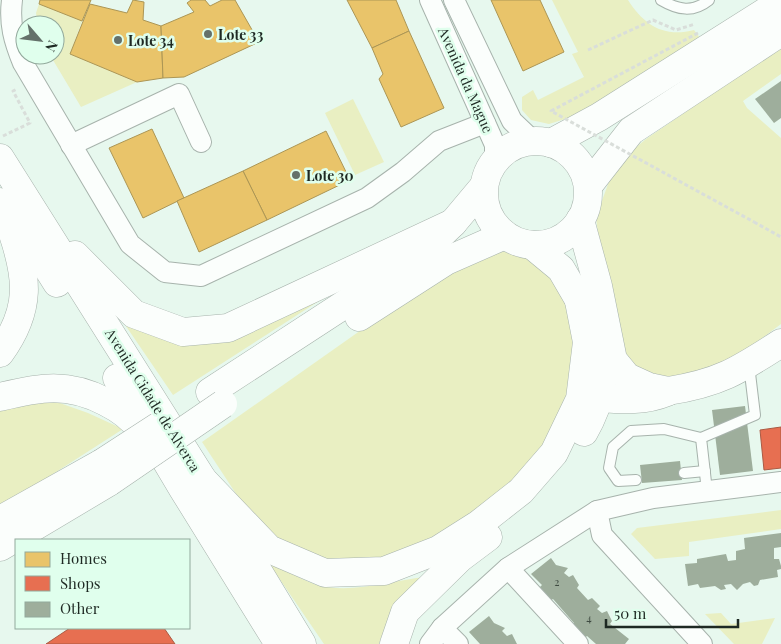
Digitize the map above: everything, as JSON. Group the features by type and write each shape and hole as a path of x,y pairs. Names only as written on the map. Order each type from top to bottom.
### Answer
{"main road":[{"path":"0,547 105,472 216,398 428,247 453,223 484,186 495,161 506,151 519,144 542,142 599,117 781,2"},
{"path":"588,186 631,131 781,32"},
{"path":"484,186 484,200 488,213 495,225 518,242 546,244 560,239 572,231 580,220 587,203 588,186 584,172 576,159 564,149 542,142"},
{"name":"Avenida Cidade de Alverca","path":"0,158 41,222 193,484 279,644"},
{"path":"0,353 9,341 22,313 25,289 22,258 1,204"},
{"name":"Avenida Cidade de Alverca","path":"1,204 47,267 124,389 193,484 302,644"},
{"path":"580,220 598,286 606,334 613,360 627,377 648,387 668,391"},
{"path":"41,222 134,314 183,332 228,328 453,223"},
{"path":"216,398 446,261 505,234"},
{"path":"532,244 561,268 590,318 596,340 594,384 600,398"},
{"path":"0,397 30,390 59,387 87,392 116,407 136,424 193,484 269,549 325,573 384,571 438,550 479,524 521,491 554,453 580,399 587,342 578,296"},
{"path":"394,644 405,612 460,558 529,502 560,469 575,448 600,398 606,363 606,334"},
{"path":"600,398 634,400 652,398 668,391 702,386 727,377 781,343"},
{"path":"0,520 105,472"}],"street":[{"path":"12,0 10,16 15,44 71,145 130,244 165,272 201,276 367,198 403,172 439,141 486,123"},
{"name":"Avenida da Mague","path":"430,0 495,145 495,161"},
{"name":"Avenida da Mague","path":"454,0 512,122 542,142"},
{"path":"71,145 179,94 201,142"},
{"path":"430,644 442,628 508,568 597,511 653,498 781,482"},
{"path":"597,511 602,535 702,644"},
{"path":"508,568 578,644"},
{"path":"442,628 458,644"}],"lane":[{"path":"661,0 672,6 690,10 702,6 709,0"},
{"path":"636,480 618,481 609,468 613,447 630,431 664,429 701,438 755,415 749,364"},
{"path":"701,438 707,491"},
{"path":"684,473 705,471"}],"path":[{"path":"588,50 653,20 676,30 695,24"},
{"path":"698,33 551,111 781,237"},
{"path":"0,137 30,123"}],"green space":[{"path":"552,0 628,0 648,23 664,31 683,32 694,30 700,38 600,108 549,124 531,120 522,110 522,97 533,90 538,100 584,77 572,54 578,52"},
{"path":"39,4 82,21 70,54 137,82 81,107 56,65 65,65 65,15 36,15"},
{"path":"781,47 781,74 743,101 747,108 781,138 781,324 740,355 710,372 657,380 638,370 621,352 601,261 596,217 611,176 634,149 646,139"},
{"path":"353,99 384,162 355,175 325,113"},
{"path":"507,251 537,256 559,278 580,348 572,392 536,462 463,521 394,557 333,565 278,540 250,515 202,442 435,278 476,257"},
{"path":"347,283 173,395 117,313 166,335"},
{"path":"57,402 88,413 123,429 0,508 0,408 27,403"},
{"path":"781,510 781,529 689,542 689,556 655,559 631,534 637,528"},
{"path":"268,562 308,582 327,587 355,588 425,577 392,616 379,644 324,644"},
{"path":"721,613 731,624 775,618 762,644 734,644 705,614"}],"building: Homes":[{"path":"40,0 91,0 82,21 39,4"},
{"name":"Lote 34","path":"133,0 144,2 143,20 161,26 163,78 137,82 70,54 90,4 127,13"},
{"name":"Lote 33","path":"191,0 205,0 210,6 222,0 235,0 259,42 184,77 163,78 161,26 194,12 187,3"},
{"path":"347,0 396,0 409,31 372,48"},
{"path":"491,0 540,0 564,52 523,71"},
{"path":"409,31 444,108 401,127 379,79 383,74 372,48"},
{"path":"152,129 184,198 143,218 109,148"},
{"name":"Lote 30","path":"326,131 350,180 267,220 243,171"},
{"path":"243,171 267,220 199,252 177,201"}],"building: Shops":[{"path":"781,427 781,468 764,470 760,430"},
{"path":"68,629 165,629 175,644 46,644"}],"building: Other":[{"path":"781,81 781,118 774,123 755,99"},
{"path":"745,406 753,471 720,475 712,410"},
{"path":"680,461 682,480 642,483 640,465"},
{"path":"781,533 781,547 774,548 774,559 779,559 781,566 781,569 777,570 778,577 760,580 758,585 754,586 750,582 743,584 737,590 731,584 724,585 726,589 721,590 715,586 700,588 698,584 688,586 685,564 697,563 697,559 726,554 728,561 736,560 736,551 745,549 744,538"},
{"path":"551,558 556,565 568,568 564,573 569,577 573,575 579,585 577,588 588,600 592,598 600,606 597,609 602,613 607,611 612,621 610,624 629,639 625,644 596,644 587,636 583,639 573,626 574,623 553,599 548,602 538,589 542,585 531,574"},
{"path":"489,616 494,623 505,628 502,631 507,636 512,634 517,644 480,644 469,632"}],"place":[{"name":"Lote 33","path":"208,34"},
{"name":"Lote 34","path":"118,40"},
{"name":"Lote 30","path":"296,175"}]}
